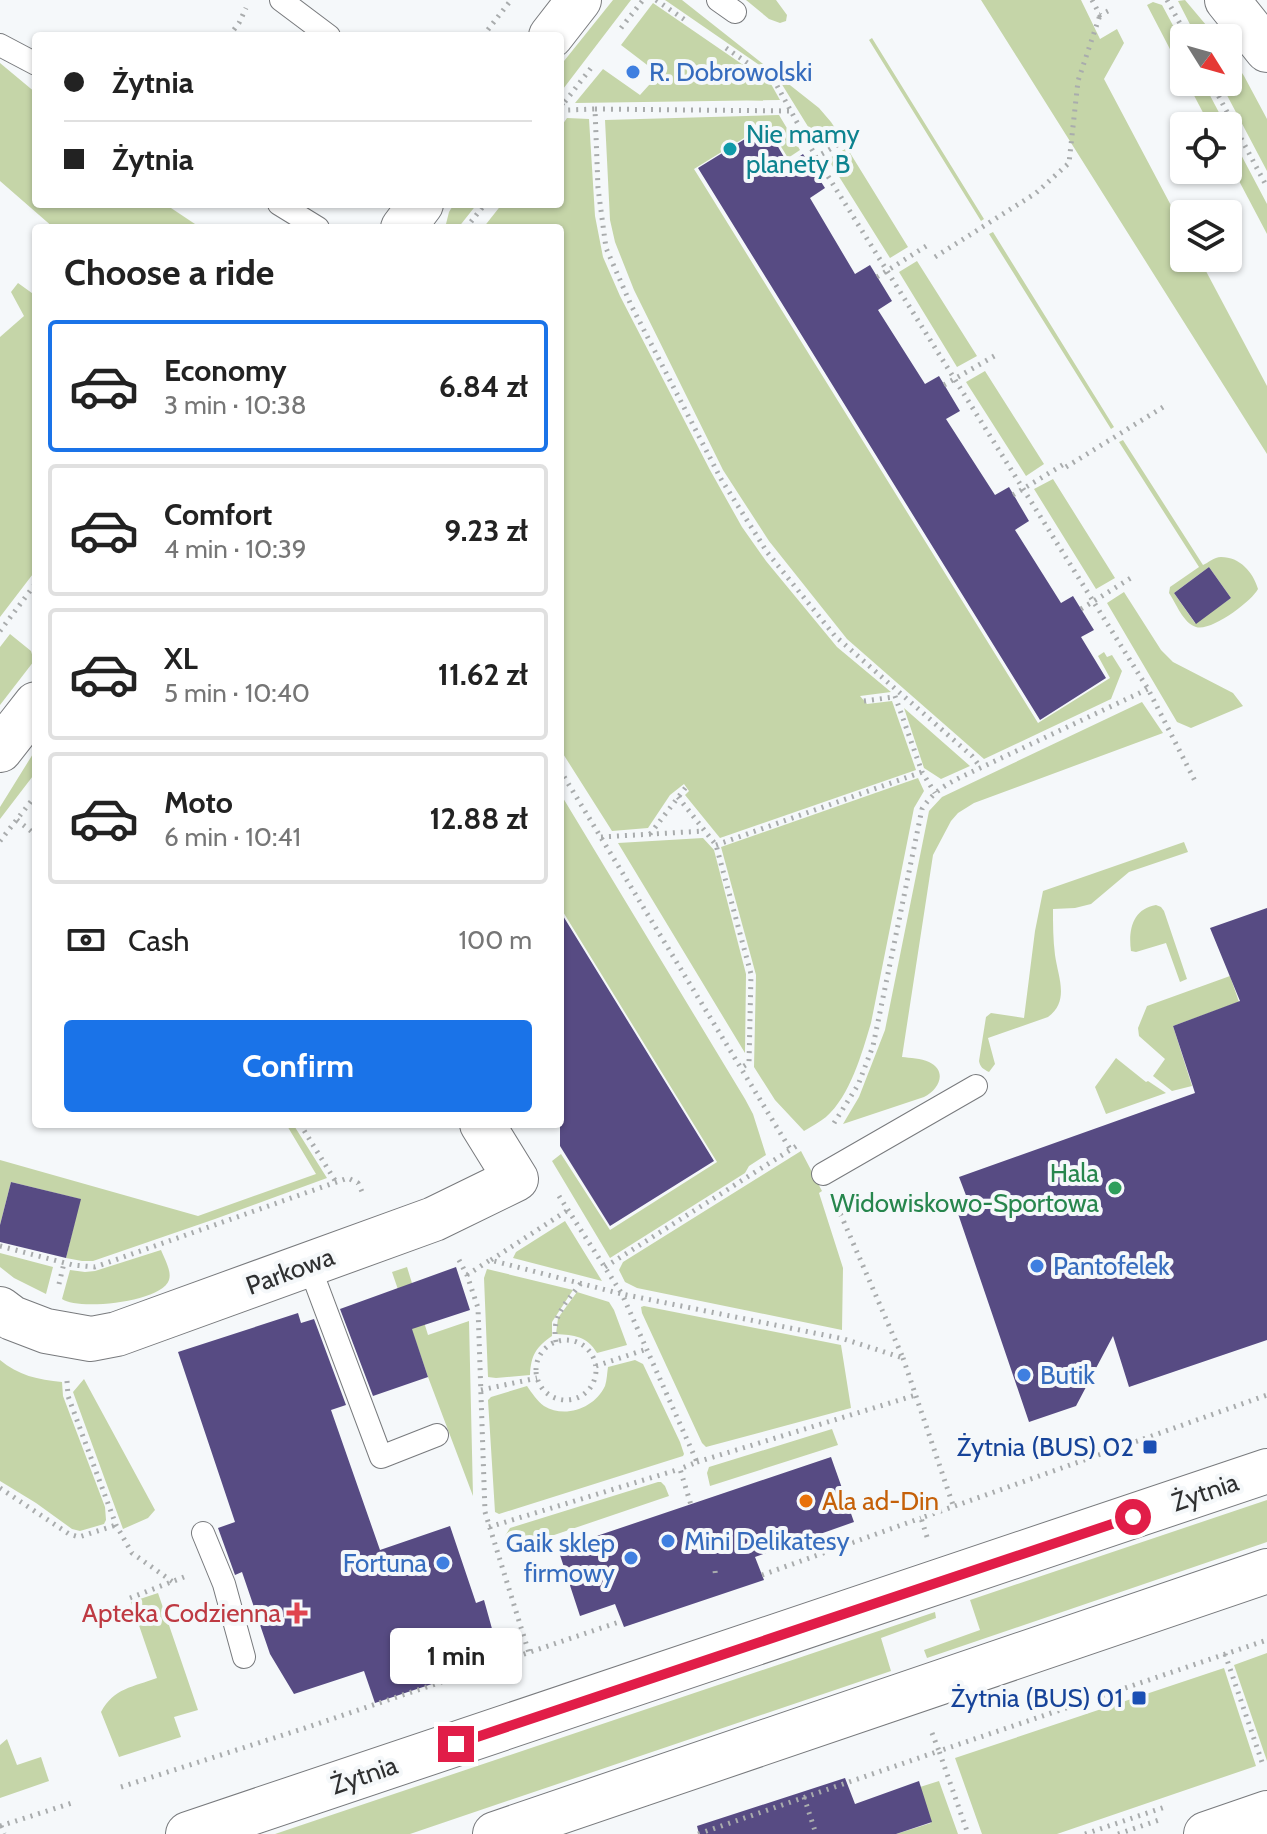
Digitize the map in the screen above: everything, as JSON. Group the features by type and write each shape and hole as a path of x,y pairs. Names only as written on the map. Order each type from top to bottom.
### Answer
{"street":[{"path":"554,32 579,0"},
{"path":"1227,0 1267,50"},
{"path":"0,750 32,709"},
{"name":"Parkowa","path":"0,1309 12,1318 46,1331 91,1339 117,1334 434,1219 516,1179 484,1128"},
{"name":"Żytnia","path":"188,1834 1267,1471"},
{"path":"495,1834 1267,1571"},
{"path":"1206,1834 1266,1792"}],"lane":[{"path":"281,0 324,32"},
{"path":"0,45 32,62"},
{"path":"286,208 312,224"},
{"path":"823,1174 976,1086"},
{"path":"309,1265 381,1457 437,1435"},
{"path":"203,1533 224,1584 244,1657"}],"path":[{"path":"232,32 249,0"},
{"path":"486,32 511,0"},
{"path":"656,0 696,27"},
{"path":"1092,0 1100,15"},
{"path":"1167,0 1180,24"},
{"path":"935,257 1036,193 1069,163 1078,81 1100,15 1108,11"},
{"path":"722,45 775,82 816,157 1148,689 1195,781"},
{"path":"1218,96 1267,187"},
{"path":"564,107 568,110 792,111"},
{"path":"595,109 598,188 606,248 631,305 721,479 767,552 835,636 896,695 972,756 981,768"},
{"path":"808,162 858,133"},
{"path":"469,224 482,208"},
{"path":"877,277 928,245"},
{"path":"944,385 996,355"},
{"path":"1013,495 1168,404"},
{"path":"1081,609 1134,576"},
{"path":"0,631 32,588"},
{"path":"827,1127 836,1122 858,1085 873,1046 922,809 935,793 948,784 1148,689"},
{"path":"864,701 896,695"},
{"path":"896,695 922,772 935,793"},
{"path":"716,845 922,772"},
{"path":"564,777 790,1149"},
{"path":"650,834 686,787"},
{"path":"678,797 716,845 751,974 749,1063 741,1068"},
{"path":"0,841 32,800"},
{"path":"17,820 32,832"},
{"path":"601,837 705,831"},
{"path":"302,1128 336,1182"},
{"path":"605,1267 803,1142 823,1174 903,1358 953,1505"},
{"path":"0,1246 64,1266 102,1265 348,1178 358,1183 382,1237"},
{"path":"553,1186 622,1294 697,1462"},
{"path":"467,1275 568,1210"},
{"path":"490,1260 622,1294 844,1339 903,1358"},
{"path":"556,1342 554,1330 558,1314 581,1283"},
{"path":"569,1339 588,1348 596,1366 593,1385 578,1399 568,1401 548,1395 537,1378 538,1359 543,1350 551,1344 569,1339"},
{"path":"596,1366 647,1349"},
{"path":"67,1374 68,1396 116,1525 132,1553 173,1582"},
{"path":"481,1390 537,1378"},
{"path":"489,1527 916,1395"},
{"path":"762,1575 1267,1395"},
{"path":"680,1469 691,1505"},
{"path":"0,1488 69,1534 79,1537 116,1525"},
{"path":"921,1518 929,1543"},
{"path":"130,1598 189,1575"},
{"path":"121,1787 622,1621"},
{"path":"698,1834 1267,1640"},
{"path":"1225,1654 1266,1792"},
{"path":"930,1728 968,1834"},
{"path":"804,1797 816,1834"},
{"path":"4,1834 0,1826 72,1803"}],"green space":[{"path":"613,0 631,0 564,88 564,61"},
{"path":"665,0 682,0 819,108 839,134 820,146 778,78"},
{"path":"746,0 776,0 787,15 786,21 780,23 769,19"},
{"path":"981,0 1081,0 1100,39 1117,29 1124,43 1104,79 1170,204 1170,272 1206,272 1267,386 1267,454"},
{"path":"1185,0 1205,24 1190,24 1178,1"},
{"path":"1153,2 1162,5 1172,24 1170,49 1147,5"},
{"path":"653,3 771,84 780,100 575,103 603,69 640,95 659,74 621,45"},
{"path":"872,38 984,219 981,221 869,40"},
{"path":"0,63 32,90 32,208 171,208 195,224 49,224 0,181"},
{"path":"1242,73 1267,119 1267,171 1242,124 1242,112 1236,112 1227,96 1242,96"},
{"path":"1194,96 1210,96 1219,112 1203,112"},
{"path":"779,115 800,150 788,158 767,124 694,169 1038,723 1110,678 1098,656 1104,652 1107,657 1112,655 1122,671 1111,699 984,759 847,639 769,541 723,470 634,290 615,242 610,220 605,120"},
{"path":"567,118 589,119 595,216 603,257 710,470 742,527 766,561 837,647 891,692 860,696 867,704 892,701 916,770 720,838 685,795 689,791 684,784 670,795 648,828 612,831 564,755 564,224 486,224 499,208 564,208 564,122"},
{"path":"847,148 908,247 890,258 828,159"},
{"path":"1242,157 1267,204 1267,234 1241,184"},
{"path":"452,208 474,208 461,224 446,224"},
{"path":"993,232 1114,427 1111,429 989,234"},
{"path":"917,261 977,356 957,367 899,272"},
{"path":"18,283 32,293 32,575 0,617 0,337 24,316 11,292"},
{"path":"985,371 1044,464 1026,476 966,382"},
{"path":"1123,440 1203,565 1216,558 1228,558 1240,563 1253,577 1258,589 1240,608 1203,627 1191,625 1184,617 1169,593 1170,587 1199,567 1119,442","holes":["1209,567 1231,598 1195,623 1174,593"]},
{"path":"1053,479 1115,578 1096,589 1034,489"},
{"path":"1124,592 1161,650 1173,662 1233,693 1243,706 1191,728 1177,722 1107,603"},
{"path":"10,634 31,651 32,664 0,705 0,647"},
{"path":"1142,702 1163,733 974,803 951,821 933,855 902,1057 929,1062 938,1070 939,1080 934,1090 924,1097 843,1124 859,1097 885,1030 929,811 942,797"},
{"path":"904,708 970,766 941,779 924,768"},
{"path":"32,755 32,777 0,819 0,807"},
{"path":"918,778 924,791 914,808 864,1047 842,1098 824,1119 804,1131 775,1100 754,1067 756,975 721,847"},
{"path":"564,800 745,1099 766,1155 749,1166 745,1173 610,1258 552,1161 561,1154 610,1230 717,1162 564,913"},
{"path":"703,838 714,850 746,974 745,1053 618,843"},
{"path":"1184,842 1188,852 1129,872 1091,904 1053,909 1054,949 1061,988 1059,1004 1048,1017 988,1038 995,1064 989,1072 982,1068 979,1061 986,1017 991,1013 1024,1018 1043,891"},
{"path":"1156,905 1164,911 1187,979 1180,982 1166,943 1131,951 1130,935 1134,921 1142,911"},
{"path":"1230,976 1239,1002 1173,1026 1192,1086 1172,1091 1153,1076 1165,1059 1139,1036 1138,1028 1147,1006"},
{"path":"1116,1058 1146,1082 1166,1093 1106,1114 1095,1087"},
{"path":"288,1128 296,1128 327,1178 93,1261 66,1258 80,1199 11,1182 0,1225 0,1160 198,1216 316,1174"},
{"path":"801,1151 822,1191 819,1193 843,1268 842,1330 637,1288 625,1282 619,1270 623,1262"},
{"path":"565,1221 602,1281 513,1258 516,1252"},
{"path":"161,1250 170,1276 163,1288 152,1294 101,1304 71,1303 62,1299 70,1270 95,1271"},
{"path":"0,1253 53,1267 46,1294 0,1267"},
{"path":"407,1267 428,1335 469,1321 473,1496 392,1272"},
{"path":"487,1269 573,1290 552,1322 552,1336 535,1352 530,1375 488,1377 484,1278"},
{"path":"577,1292 609,1302 627,1345 597,1353 580,1338 556,1334 558,1318"},
{"path":"641,1307 841,1345 851,1408 706,1447 642,1313"},
{"path":"0,1360 29,1376 62,1382 63,1396 105,1507 104,1524 80,1531 72,1529 0,1481"},
{"path":"635,1360 643,1364 680,1442 683,1456 499,1514 495,1512 488,1400 527,1386 541,1404 552,1410 579,1409 600,1394 606,1384 608,1367"},
{"path":"84,1379 155,1510 148,1518 123,1529 73,1392"},
{"path":"832,1429 838,1445 710,1486 709,1467"},
{"path":"658,1482 665,1486 669,1496 510,1550 505,1536 510,1528"},
{"path":"1267,1500 1267,1542 927,1658 924,1650 980,1630 970,1600"},
{"path":"158,1593 198,1710 174,1717 181,1737 119,1757 101,1712 118,1693 157,1678 131,1602"},
{"path":"935,1612 936,1618 881,1638 891,1671 410,1834 275,1834"},
{"path":"1267,1653 1267,1761 1234,1665"},
{"path":"1224,1668 1256,1766 1057,1834 982,1834 955,1758"},
{"path":"7,1739 17,1765 41,1757 49,1781 0,1798 0,1745"},
{"path":"939,1781 958,1834 896,1834 931,1823 920,1787"}],"building":[{"path":"766,126 788,164 803,154 825,188 810,198 855,274 870,265 892,301 878,310 925,384 939,376 960,411 946,419 995,495 1009,487 1029,521 1015,530 1061,603 1073,596 1094,630 1081,637 1106,678 1040,720 698,168"},
{"path":"1209,567 1231,598 1196,624 1174,593"},
{"name":"Hala Widowiskowo-Sportowa","path":"1267,908 1267,1340 1129,1387 1113,1336 1076,1406 1029,1422 954,1202 967,1198 959,1177 1195,1093 1173,1026 1240,1001 1210,928"},
{"path":"564,917 714,1161 610,1226 560,1146 560,1128 564,1128"},
{"path":"11,1182 81,1199 66,1258 0,1242 0,1225"},
{"path":"456,1267 470,1310 412,1329 428,1377 373,1396 340,1309"},
{"path":"298,1313 301,1323 314,1319 346,1405 331,1410 380,1550 450,1526 476,1603 484,1600 501,1661 375,1703 364,1671 294,1694 270,1654 242,1572 235,1575 218,1528 235,1522 178,1352"},
{"path":"831,1457 854,1522 755,1557 764,1580 624,1627 615,1604 580,1616 558,1549"},
{"path":"845,1778 855,1804 919,1781 932,1822 896,1834 699,1834 697,1826"}],"place":[{"name":"R. Dobrowolski","path":"633,72"},
{"name":"Nie mamy planety B","path":"730,149"},
{"name":"Hala Widowiskowo-Sportowa","path":"1115,1188"},
{"name":"Pantofelek","path":"1037,1266"},
{"name":"Butik","path":"1024,1375"},
{"name":"Żytnia (BUS) 02","path":"1150,1447"},
{"name":"Ala ad-Din","path":"806,1501"},
{"name":"Mini Delikatesy","path":"668,1541"},
{"name":"Gaik sklep firmowy","path":"631,1558"},
{"name":"Fortuna","path":"443,1563"},
{"name":"Apteka Codzienna","path":"297,1613"},
{"name":"Żytnia (BUS) 01","path":"1139,1698"}],"route":[{"path":"456,1744 1133,1517"}]}
